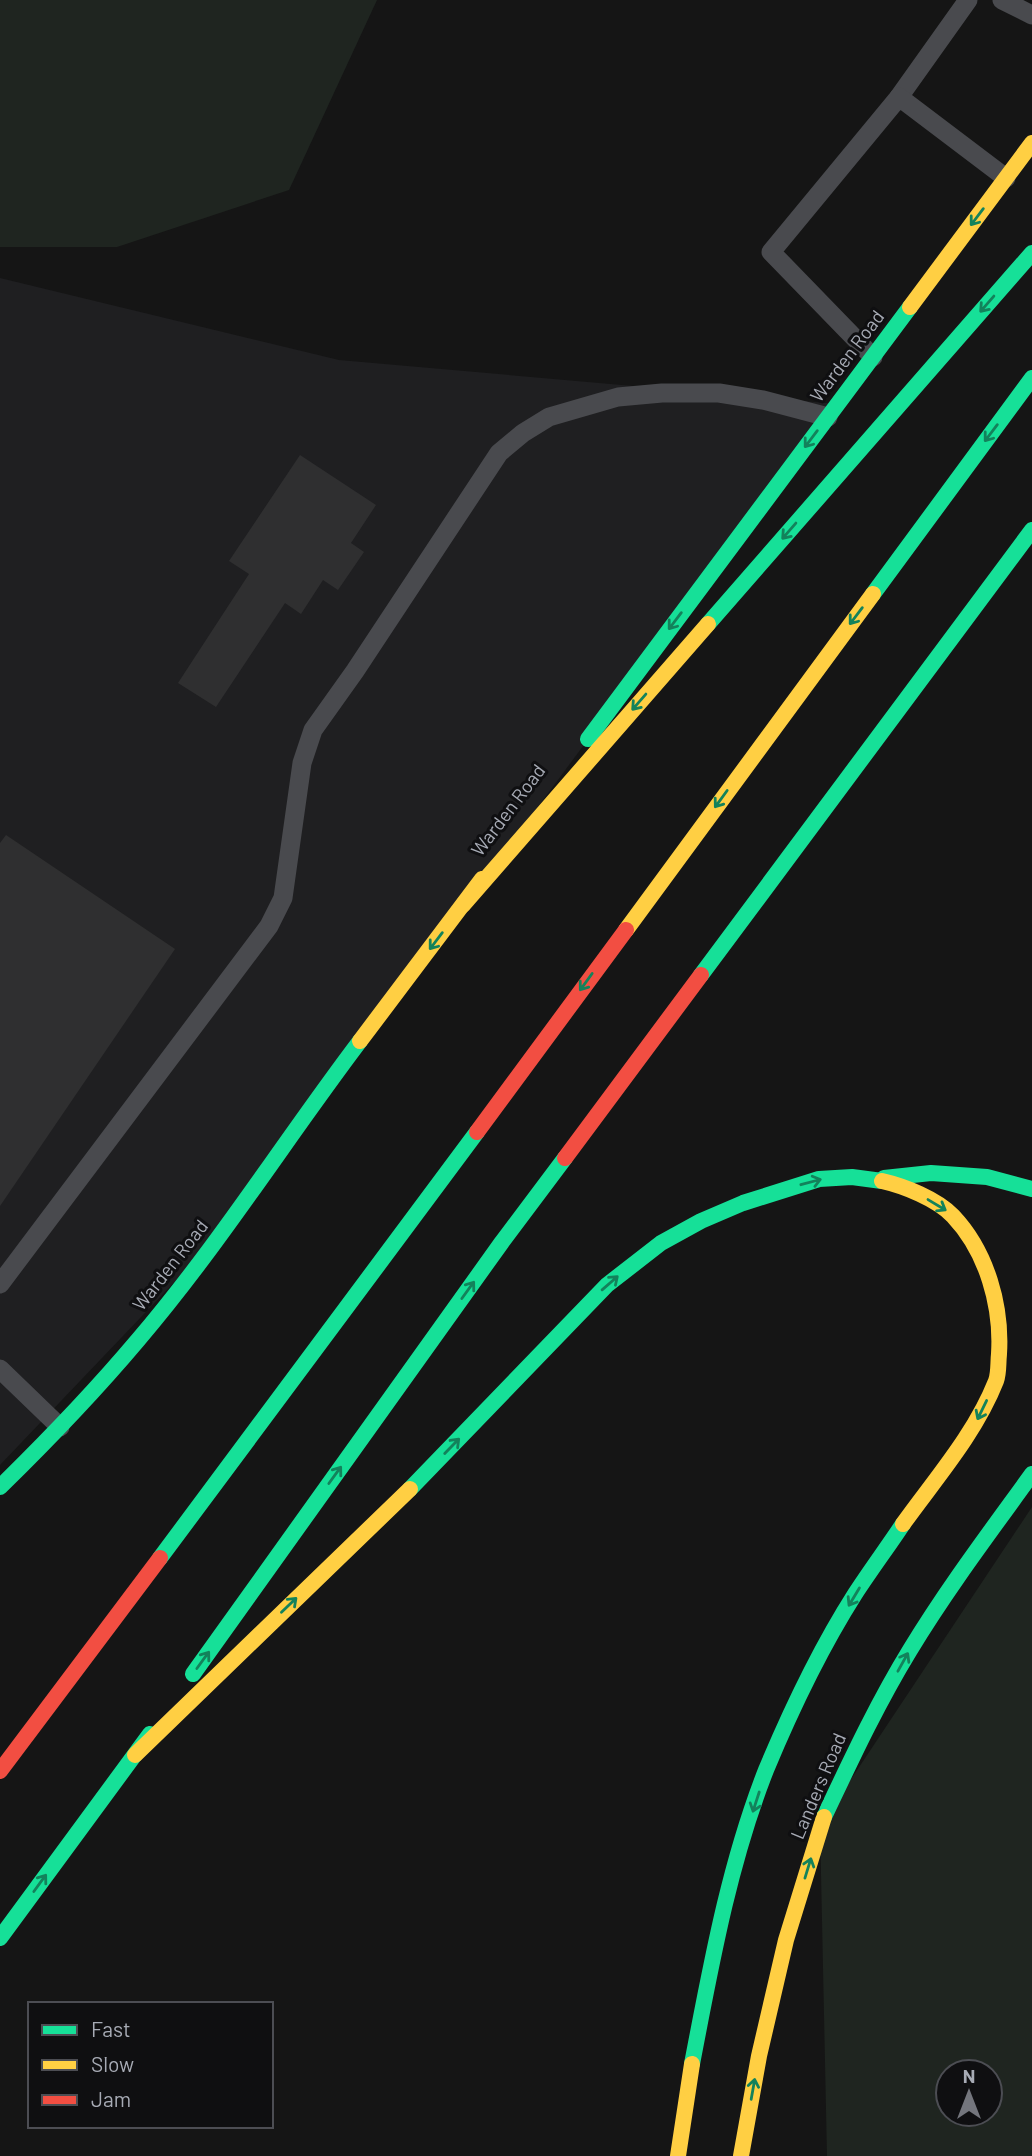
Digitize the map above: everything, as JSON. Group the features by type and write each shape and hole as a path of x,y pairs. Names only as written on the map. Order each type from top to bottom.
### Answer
{"main road":[{"name":"Warden Road","path":"0,1487 139,1339 223,1231 353,1050 1032,143"},
{"path":"463,905 1032,253"},
{"path":"0,1771 301,1371 1032,378"},
{"path":"0,1938 135,1755 502,1242 1032,530"},
{"path":"875,1179 931,1173 987,1177 1032,1189"},
{"path":"135,1755 432,1466 607,1285 662,1243 701,1221 743,1203 819,1179 875,1179 903,1186 940,1206 952,1215 971,1240 991,1283 1000,1331 997,1378 978,1418 854,1596 806,1681 766,1771 740,1849 715,1945 687,2090 678,2156"},
{"name":"Landers Road","path":"741,2156 758,2056 786,1940 820,1826 871,1719 909,1650 1032,1474"}],"lane":[{"path":"873,357 771,251 899,97 968,0"},
{"path":"1002,0 1032,15"},
{"path":"899,97 1006,178"},
{"path":"0,1284 269,926 284,898 302,763 313,730 499,453 523,433 549,418 618,397 662,393 719,393 763,400 828,417"},
{"path":"0,1369 60,1426"}],"shaded area":[{"path":"0,0 377,0 289,190 117,247 0,247"},
{"path":"0,278 339,360 837,404 223,1231 0,1465"},
{"path":"1032,1507 1032,2156 827,2156 820,1826"}],"building":[{"path":"300,455 376,505 351,543 364,552 338,590 323,580 301,614 285,603 216,707 178,683 249,574 229,561"},
{"path":"6,835 175,949 0,1206 0,843"}],"traffic: fast":[{"path":"708,624 1032,253"},
{"path":"588,739 910,307"},
{"path":"873,594 1032,378"},
{"path":"701,975 1032,530"},
{"path":"0,1487 88,1397 168,1304 360,1041"},
{"path":"160,1558 477,1132"},
{"path":"193,1674 565,1158"},
{"path":"884,1178 931,1173 987,1177 1032,1189"},
{"path":"410,1489 607,1285 661,1243 701,1221 743,1203 819,1179 852,1177 882,1181"},
{"path":"824,1817 875,1712 910,1650 1032,1474"},
{"path":"692,2064 731,1878 766,1770 796,1702 830,1636 903,1524"},
{"path":"0,1938 150,1734"}],"traffic: slow":[{"path":"910,307 1032,143"},
{"path":"626,930 873,594"},
{"path":"463,905 708,624"},
{"path":"360,1041 482,879"},
{"path":"882,1181 910,1190 938,1204 965,1230 990,1280 998,1317 996,1381 977,1419 954,1455 903,1524"},
{"path":"135,1755 410,1489"},
{"path":"741,2156 759,2056 786,1940 824,1817"},
{"path":"678,2156 692,2064"}],"traffic: jam":[{"path":"477,1132 626,930"},
{"path":"565,1158 701,975"},
{"path":"0,1771 160,1558"}]}
